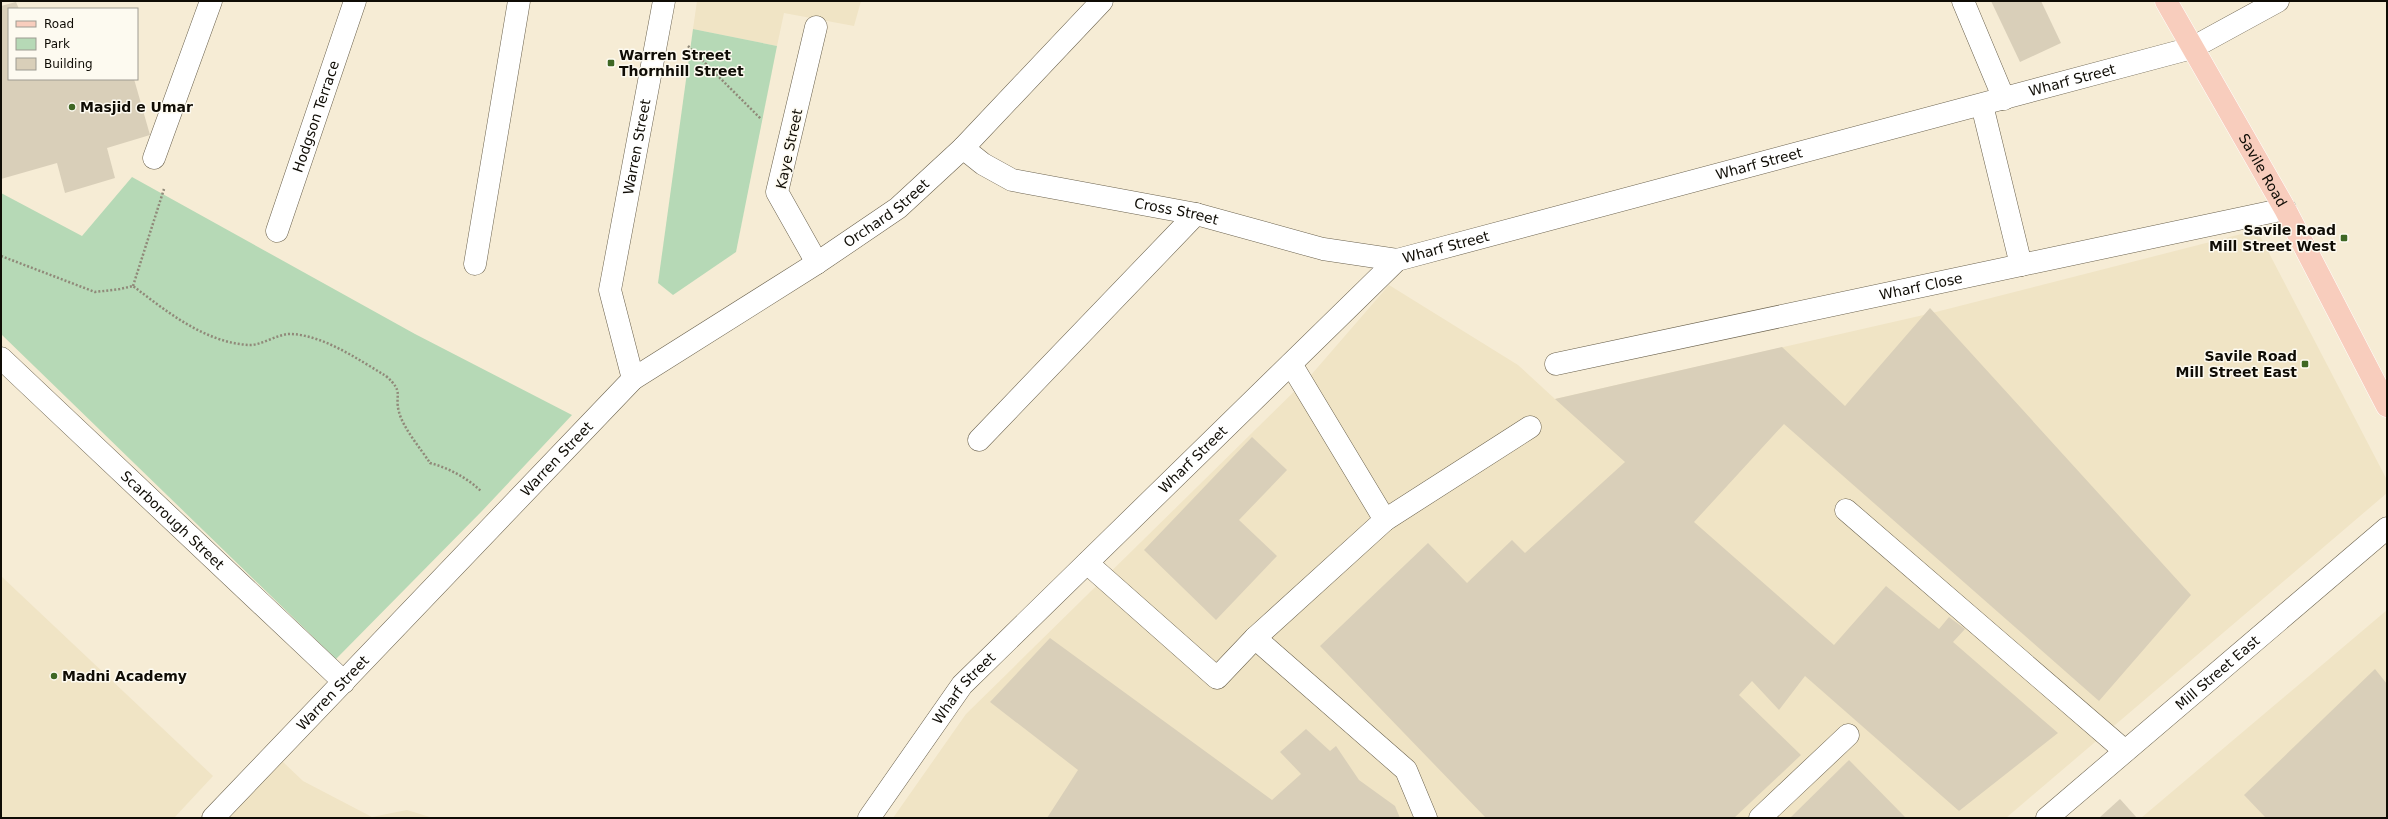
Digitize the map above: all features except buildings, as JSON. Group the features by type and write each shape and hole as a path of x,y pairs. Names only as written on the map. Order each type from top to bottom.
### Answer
{"main road":[{"name":"Savile Road","path":"2166,1 2285,209 2387,406"}],"street":[{"path":"154,158 211,1"},
{"name":"Hodgson Terrace","path":"276,231 355,1"},
{"path":"475,264 519,1"},
{"name":"Orchard Street","path":"633,379 817,263 898,208 963,148 1102,1"},
{"path":"1963,1 2004,99"},
{"name":"Wharf Street","path":"869,818 962,686 1397,260 2192,48 2278,1"},
{"name":"Warren Street","path":"213,818 633,379 610,290 662,10"},
{"name":"Kaye Street","path":"816,27 777,192 817,263"},
{"path":"1982,104 2022,265"},
{"name":"Cross Street","path":"963,148 983,164 1012,180 1196,214 1323,249 1397,260"},
{"name":"Wharf Close","path":"1556,364 2285,209"},
{"path":"979,440 1196,214"},
{"name":"Scarborough Street","path":"1,358 344,682"},
{"path":"1291,364 1385,520"},
{"path":"1087,564 1217,678 1255,638 1385,520 1530,426"},
{"path":"1846,510 2125,751"},
{"name":"Mill Street East","path":"2047,818 2387,528"},
{"path":"1255,638 1406,770 1426,818"},
{"path":"1760,818 1848,735"}],"path":[{"path":"662,10 788,146"},
{"path":"132,286 165,187 154,158"},
{"path":"1,256 95,292 132,286"},
{"path":"132,286 162,308 204,334 249,345 292,334 310,338 323,341 386,376 399,393 399,412 430,463 441,466 470,481 506,512"}],"shaded area":[{"path":"697,1 861,1 854,26 784,13 777,46 693,29"},
{"path":"2257,230 2387,480 2387,493 2006,818 893,818 966,714 1311,375 1389,285 1518,365 1555,399 1928,314"},
{"name":"Madni Academy","path":"1,576 213,776 174,818 1,818"},
{"path":"2387,610 2387,818 2141,818"},
{"path":"282,761 303,781 372,817 407,810 433,818 224,818"}],"green space":[{"path":"693,29 777,46 736,252 673,295 658,283"},
{"path":"132,177 415,334 572,415 482,511 336,659 1,334 1,193 82,236"}],"place":[{"name":"Warren Street Thornhill Street","path":"611,63"},
{"name":"Masjid e Umar","path":"72,107"},
{"name":"Savile Road Mill Street West","path":"2344,238"},
{"name":"Savile Road Mill Street East","path":"2305,364"},
{"name":"Madni Academy","path":"54,676"}]}
